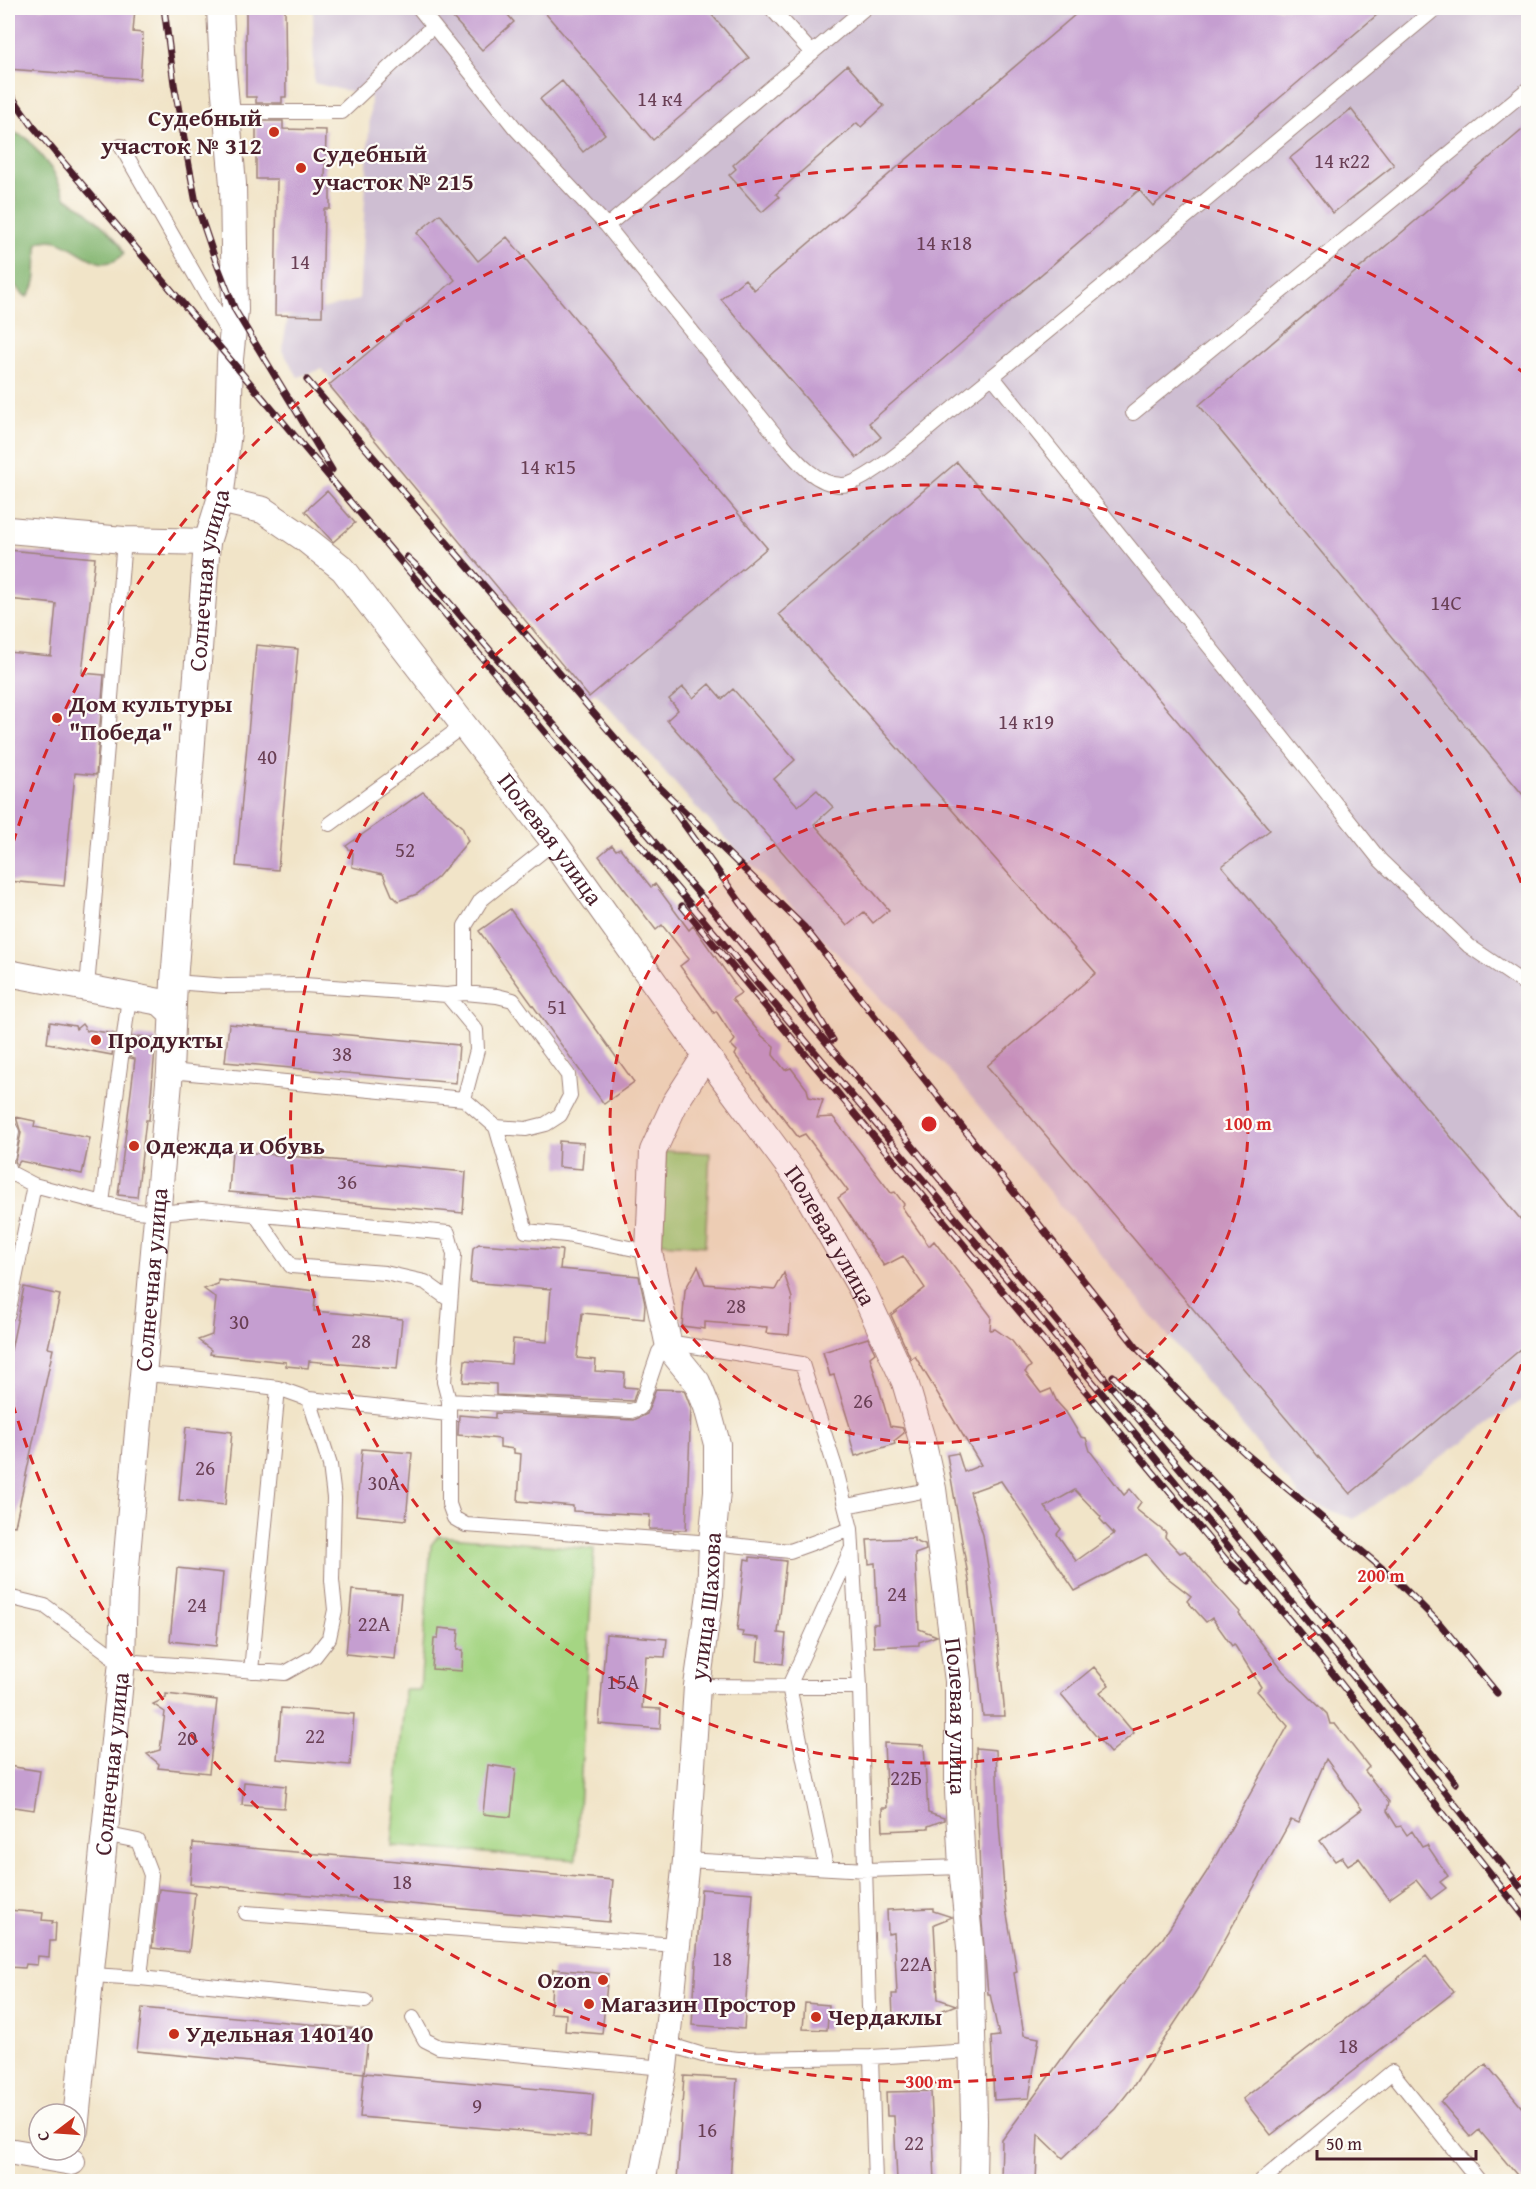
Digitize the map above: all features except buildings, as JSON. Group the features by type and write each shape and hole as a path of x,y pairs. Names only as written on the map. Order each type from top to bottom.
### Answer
{"street":[{"name":"Солнечная улица","path":"78,2102 121,1666 124,1589 170,1071 174,982 207,542 220,500 228,432 235,310 235,232 234,184 226,112 220,8"},
{"name":"Полевая улица","path":"220,500 263,510 304,538 343,569 554,842 799,1180 865,1295 905,1382 933,1488 958,1681 958,1791 962,1867 970,1947 973,2181"},
{"path":"8,530 124,540 207,542"},
{"path":"8,973 160,1002 172,1013"},
{"name":"улица Шахова","path":"642,2181 665,2056 686,1860 697,1686 710,1594 717,1491 717,1444 707,1407 697,1382 675,1355 668,1342 649,1252 653,1151 675,1103 706,1054"},
{"path":"8,2151 71,2165"}],"lane":[{"path":"419,8 515,128 607,226 801,465 822,480 843,485 869,474 992,376 1436,8"},
{"path":"771,8 812,53"},
{"path":"607,226 866,8"},
{"path":"226,112 342,112 433,26"},
{"path":"1133,413 1528,89"},
{"path":"122,146 231,350"},
{"path":"992,376 1380,861 1469,946 1528,986"},
{"path":"87,988 124,540"},
{"path":"330,824 464,725"},
{"path":"465,993 465,926 481,900 554,842"},
{"path":"174,982 227,986 304,985 447,995 465,993 513,1000 568,1075 570,1096 560,1115 546,1124 526,1129 495,1127"},
{"path":"447,995 476,1030 477,1050 464,1099"},
{"path":"102,1203 129,997"},
{"path":"170,1071 464,1099 495,1127 526,1231 566,1235 649,1252"},
{"path":"8,1125 12,1132 8,1155"},
{"path":"8,1167 9,1172 34,1185 137,1211 158,1213 202,1209 448,1233 454,1256 444,1382 448,1407 449,1504 454,1518 466,1525 790,1551 851,1529"},
{"path":"8,1314 11,1281 34,1185"},
{"path":"255,1214 291,1266 385,1273 425,1282 450,1300"},
{"path":"142,1374 278,1388 309,1399 448,1407 631,1411 640,1408 659,1352 668,1342 802,1364 836,1470 851,1529 867,1869 869,2008"},
{"path":"252,1671 278,1388"},
{"path":"8,1597 49,1601 121,1666 285,1673 315,1656 329,1638 335,1610 332,1580 334,1498 330,1465 309,1399"},
{"path":"846,1506 933,1488"},
{"path":"826,1866 789,1686 852,1548"},
{"path":"697,1686 860,1687"},
{"path":"104,1834 138,1841 151,1875 140,1978"},
{"path":"686,1860 867,1869 962,1867"},
{"path":"246,1913 676,1945"},
{"path":"92,1975 365,2001"},
{"path":"413,2018 425,2040 439,2047 665,2056 703,2055 738,2059 871,2057 972,2051"},
{"path":"871,2057 875,2181"},
{"path":"1260,2181 1392,2072 1480,2181"}],"shaded area":[{"path":"313,8 1528,8 1528,1396 1354,1519 1304,1501 949,1070 694,805 581,676 322,369 298,377 282,350 288,317 359,300 371,97 314,83"}],"green space":[{"path":"8,130 27,138 53,171 66,198 83,208 106,229 120,244 124,254 113,261 102,263 60,242 49,240 38,243 34,285 27,297 21,293 8,278 8,249 15,204 14,183 8,165"},
{"path":"665,1151 710,1153 705,1246 661,1243"},
{"path":"438,1536 594,1549 576,1860 392,1846 405,1690 420,1690 431,1545"}],"railway":[{"path":"164,8 174,84 196,203 215,259 235,310 332,470"},
{"path":"8,91 32,125 1044,1323 1323,1661 1528,1921"},
{"path":"307,380 653,782"},
{"path":"407,557 423,572 855,1076 1364,1689 1528,1897"},
{"path":"648,776 804,927 1137,1348 1189,1402 1245,1453 1396,1580 1440,1624 1497,1693"},
{"path":"673,809 790,971 833,1040"},
{"path":"682,906 1227,1561 1249,1581"},
{"path":"1113,1376 1230,1500 1456,1783"}],"place":[{"name":"Судебный участок № 312","path":"274,132"},
{"name":"Судебный участок № 215","path":"301,168"},
{"name":"Дом культуры \"Победа\"","path":"57,718"},
{"name":"Продукты","path":"96,1040"},
{"name":"Одежда и Обувь","path":"134,1146"},
{"name":"Ozon","path":"603,1980"},
{"name":"Магазин Простор","path":"589,2004"},
{"name":"Чердаклы","path":"816,2017"},
{"name":"Удельная 140140","path":"174,2034"}]}
